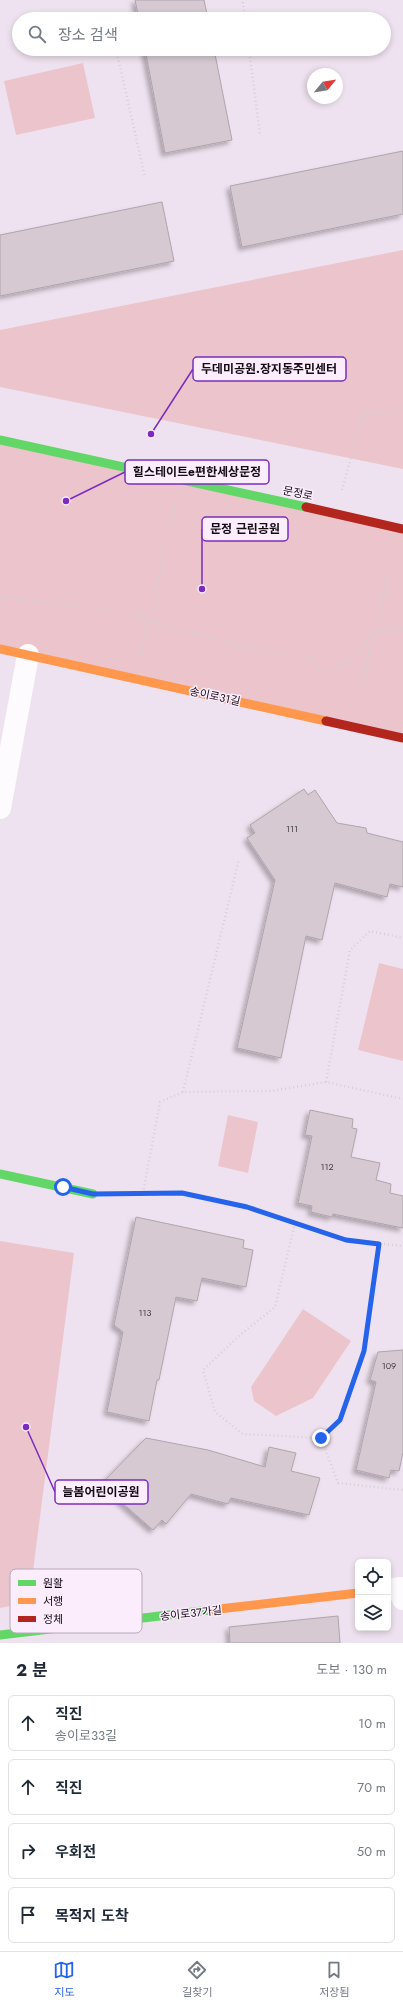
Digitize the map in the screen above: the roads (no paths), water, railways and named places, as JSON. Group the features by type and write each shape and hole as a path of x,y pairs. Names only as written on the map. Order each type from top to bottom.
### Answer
{"street":[{"name":"문정로","path":"0,440 335,513 401,529"},
{"name":"송이로31길","path":"0,649 403,738"},
{"path":"0,808 28,655"},
{"path":"0,1174 93,1194"},
{"name":"송이로37가길","path":"142,1618 355,1593"},
{"name":"송이로37가길","path":"0,1635 17,1633"}],"place":[{"name":"두데미공원.장지동주민센터","path":"151,434"},
{"name":"힐스테이트e편한세상문정","path":"66,501"},
{"name":"문정 근린공원","path":"202,589"},
{"name":"늘봄어린이공원","path":"26,1427"}]}
